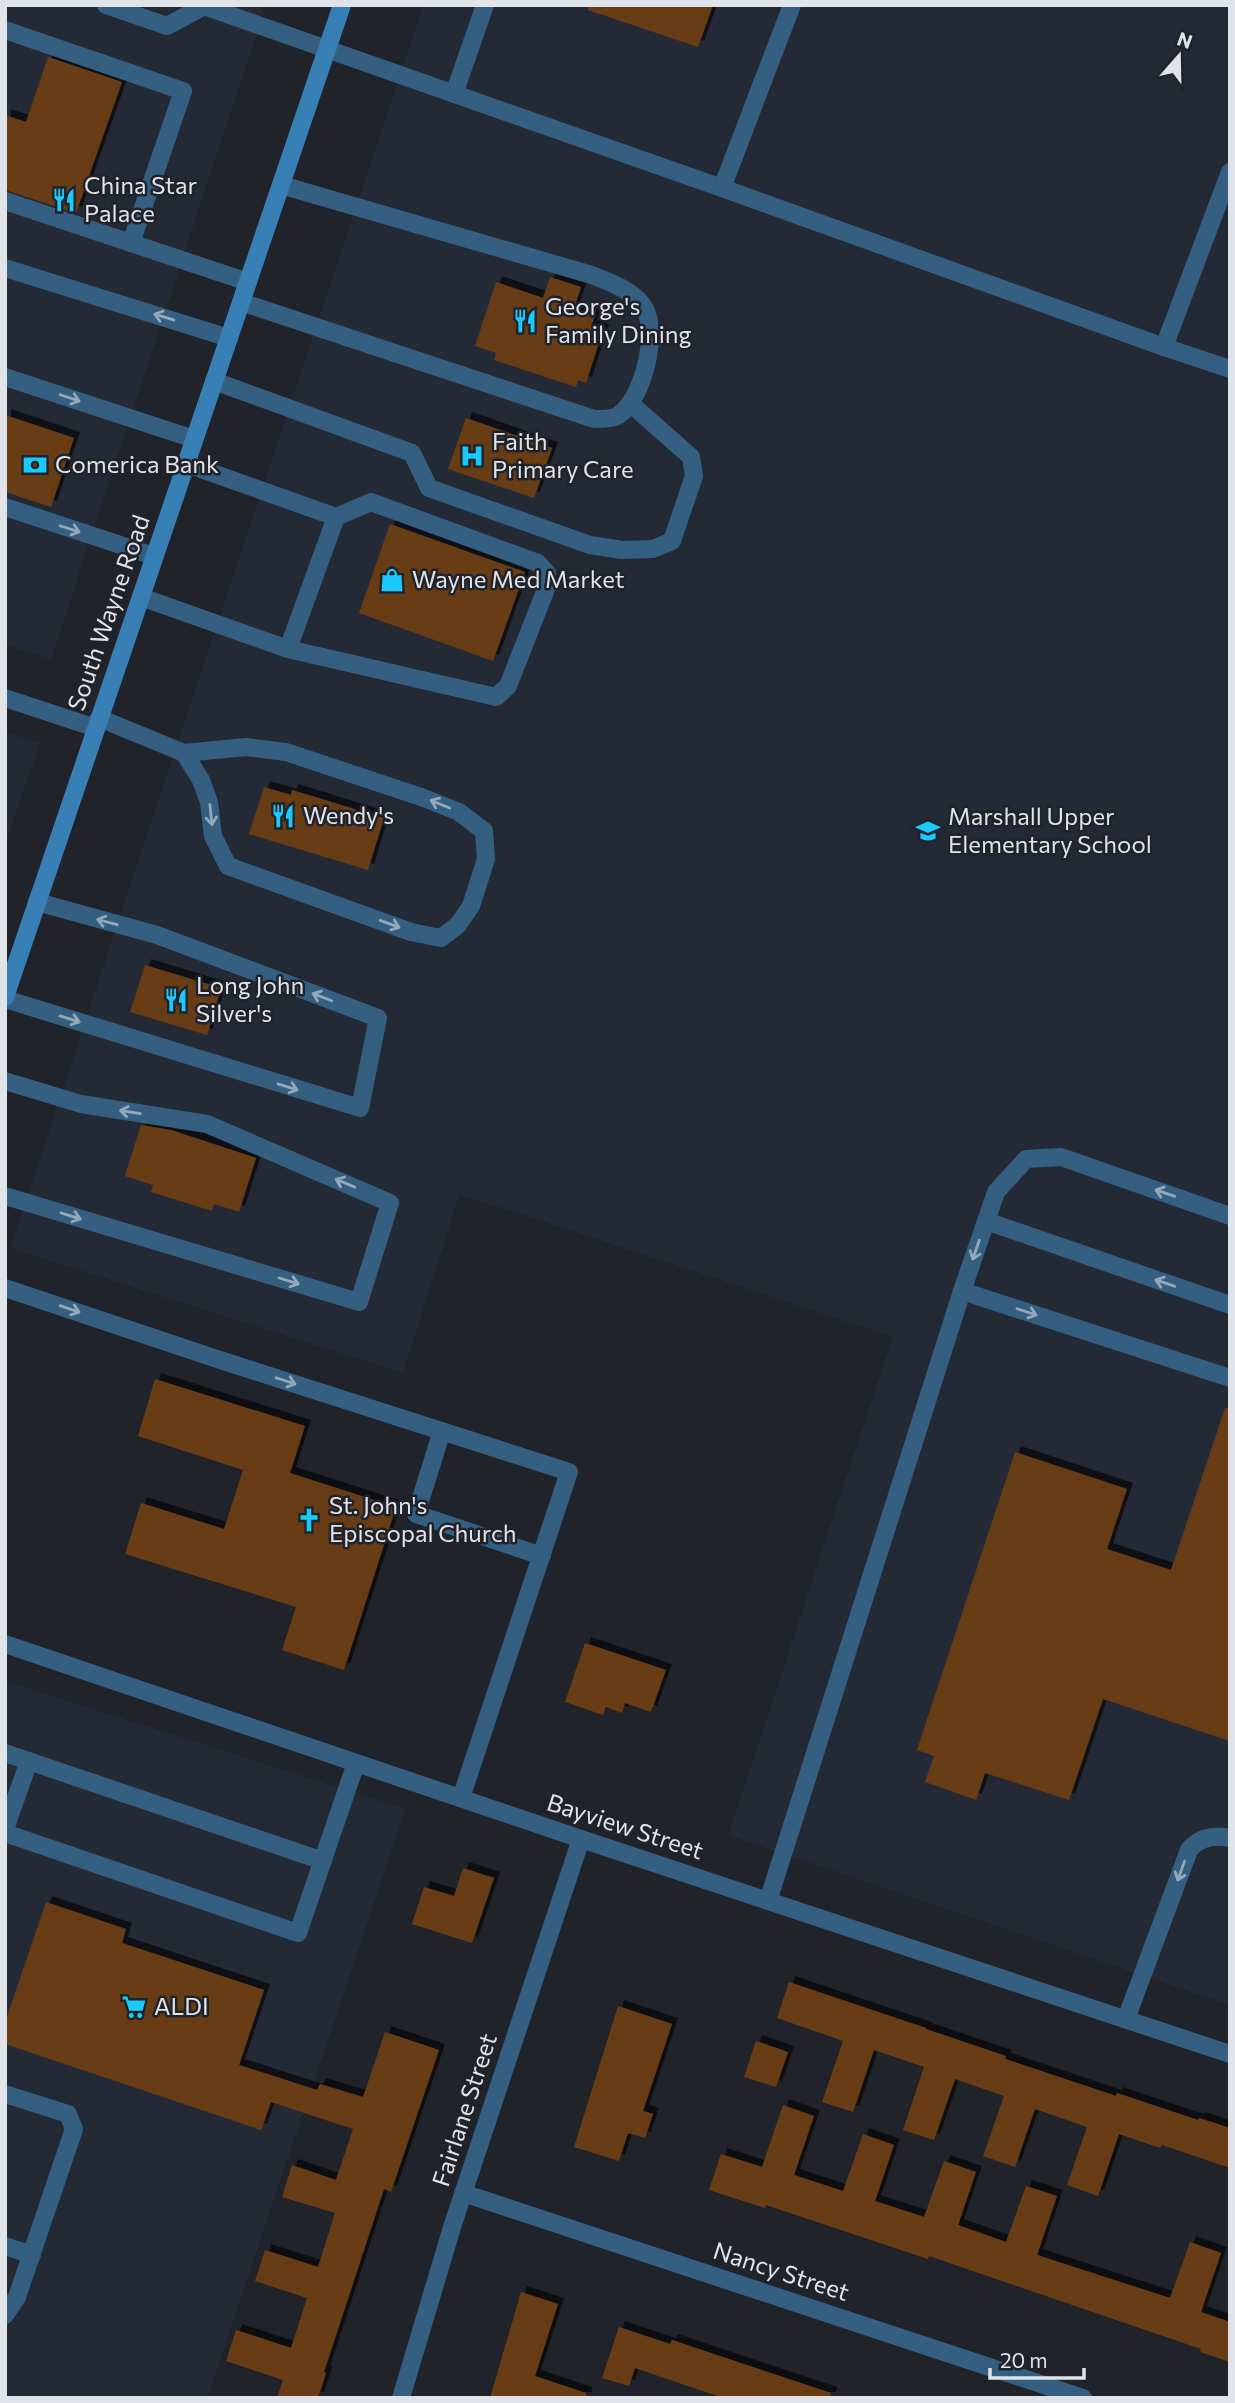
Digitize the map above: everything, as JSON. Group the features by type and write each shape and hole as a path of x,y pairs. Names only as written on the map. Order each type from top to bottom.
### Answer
{"main road":[{"name":"South Wayne Road","path":"5,998 342,5"}],"street":[{"path":"106,5 167,26 204,6 1230,369"},
{"path":"454,94 485,5"},
{"path":"723,188 792,5"},
{"path":"5,30 183,91 131,243"},
{"path":"1164,347 1230,172"},
{"path":"241,302 594,419 615,417 631,404 648,356 650,331 645,309 624,288 592,275 281,185"},
{"path":"5,201 248,282"},
{"path":"5,268 229,338"},
{"path":"5,377 194,439"},
{"path":"214,381 412,453 429,488 590,545 622,550 653,549 672,541 694,476 691,457 631,404"},
{"path":"141,597 288,649 496,697 508,686 546,589 547,573 538,563 371,502 336,517 187,464"},
{"path":"5,508 154,556"},
{"path":"288,649 336,517"},
{"path":"5,698 97,723 184,753 246,747 286,752 459,811 484,831 486,859 471,905 458,925 441,938 411,932 228,866 213,836 209,802 201,779 184,753"},
{"path":"5,998 360,1108 378,1018 157,935 37,902"},
{"path":"5,1081 81,1104 207,1124 390,1203 359,1303 5,1196"},
{"path":"768,1901 996,1192 1026,1158 1061,1157 1230,1216"},
{"path":"986,1221 1230,1305"},
{"path":"5,1288 569,1472 461,1798"},
{"path":"962,1291 1230,1378"},
{"path":"442,1432 416,1514 541,1556"},
{"name":"Bayview Street","path":"5,1644 581,1839 1230,2054"},
{"path":"5,1753 323,1861"},
{"path":"29,1761 5,1831 298,1933 356,1763"},
{"path":"1126,2019 1189,1850 1195,1842 1209,1837 1230,1838"},
{"name":"Fairlane Street","path":"401,2398 464,2193 581,1839"},
{"path":"5,2094 68,2114 74,2129 18,2297 5,2315"},
{"name":"Nancy Street","path":"464,2193 1083,2398"},
{"path":"5,2246 32,2255"}],"shaded area":[{"path":"5,5 266,5 51,659 5,645"},
{"path":"423,5 1230,5 1230,2005 728,1835 893,1337 506,1209 459,1196 403,1373 10,1248"},
{"path":"5,732 40,743 5,845"},
{"path":"5,1681 406,1809 207,2398 5,2398"}],"building":[{"path":"588,5 713,5 698,47 588,10"},
{"path":"48,57 122,82 76,213 5,190 5,115 26,122"},
{"path":"550,277 581,287 574,308 595,316 591,326 603,330 586,383 578,380 576,387 494,360 496,353 475,346 496,282 543,298"},
{"name":"Comerica Bank","path":"5,415 74,438 51,507 5,492"},
{"path":"466,418 552,448 534,498 448,469"},
{"path":"390,524 525,572 493,661 359,613"},
{"path":"264,787 291,795 292,790 384,818 368,870 249,834"},
{"name":"Long John Silver's","path":"145,965 221,988 207,1035 130,1012"},
{"path":"141,1125 171,1130 256,1158 239,1212 214,1204 212,1211 151,1192 153,1185 125,1176"},
{"name":"St. John's Episcopal Church","path":"155,1379 305,1426 290,1473 396,1507 344,1670 282,1650 296,1607 125,1554 141,1503 224,1529 243,1470 138,1436"},
{"path":"1225,1408 1230,1408 1230,1741 1103,1699 1069,1800 985,1773 976,1800 925,1782 934,1756 917,1750 1015,1452 1127,1489 1107,1549 1171,1570"},
{"path":"585,1643 666,1670 651,1712 625,1703 622,1713 606,1707 603,1715 565,1702"},
{"path":"463,1868 494,1878 472,1943 412,1924 424,1887 454,1896"},
{"path":"46,1902 126,1929 122,1943 264,1990 239,2065 317,2090 320,2084 363,2097 385,2032 439,2050 391,2192 384,2189 324,2372 326,2373 318,2398 277,2398 283,2380 226,2361 236,2330 291,2348 307,2298 255,2281 265,2250 318,2267 335,2213 282,2197 292,2165 336,2180 353,2129 271,2102 261,2130 5,2044 5,2023"},
{"path":"789,1982 1116,2096 1117,2093 1230,2128 1230,2168 1119,2134 1098,2196 1067,2185 1087,2127 1035,2109 1015,2167 983,2156 1004,2096 955,2079 934,2140 903,2130 924,2067 874,2050 853,2112 822,2102 843,2041 777,2018"},
{"path":"618,2006 672,2024 643,2111 653,2114 645,2138 628,2133 619,2161 574,2147"},
{"path":"756,2041 788,2052 776,2087 744,2077"},
{"path":"783,2105 814,2116 794,2175 843,2191 863,2134 894,2145 875,2201 924,2217 944,2161 976,2172 958,2225 1006,2242 1026,2186 1057,2196 1037,2255 1170,2298 1190,2242 1221,2253 1201,2312 1230,2322 1230,2362 1200,2352 1201,2349 929,2256 928,2259 766,2205 765,2208 709,2190 721,2154 762,2167"},
{"path":"521,2292 558,2304 535,2376 586,2393 586,2398 490,2398"},
{"path":"619,2327 670,2344 672,2340 831,2393 830,2398 723,2398 635,2368 629,2386 602,2378"}],"place":[{"name":"China Star Palace","path":"64,200"},
{"name":"George's Family Dining","path":"525,321"},
{"name":"Faith Primary Care","path":"472,456"},
{"name":"Comerica Bank","path":"35,465"},
{"name":"Wayne Med Market","path":"392,580"},
{"name":"Wendy's","path":"283,816"},
{"name":"Marshall Upper Elementary School","path":"928,831"},
{"name":"Long John Silver's","path":"176,1000"},
{"name":"St. John's Episcopal Church","path":"309,1520"},
{"name":"ALDI","path":"134,2007"}]}
